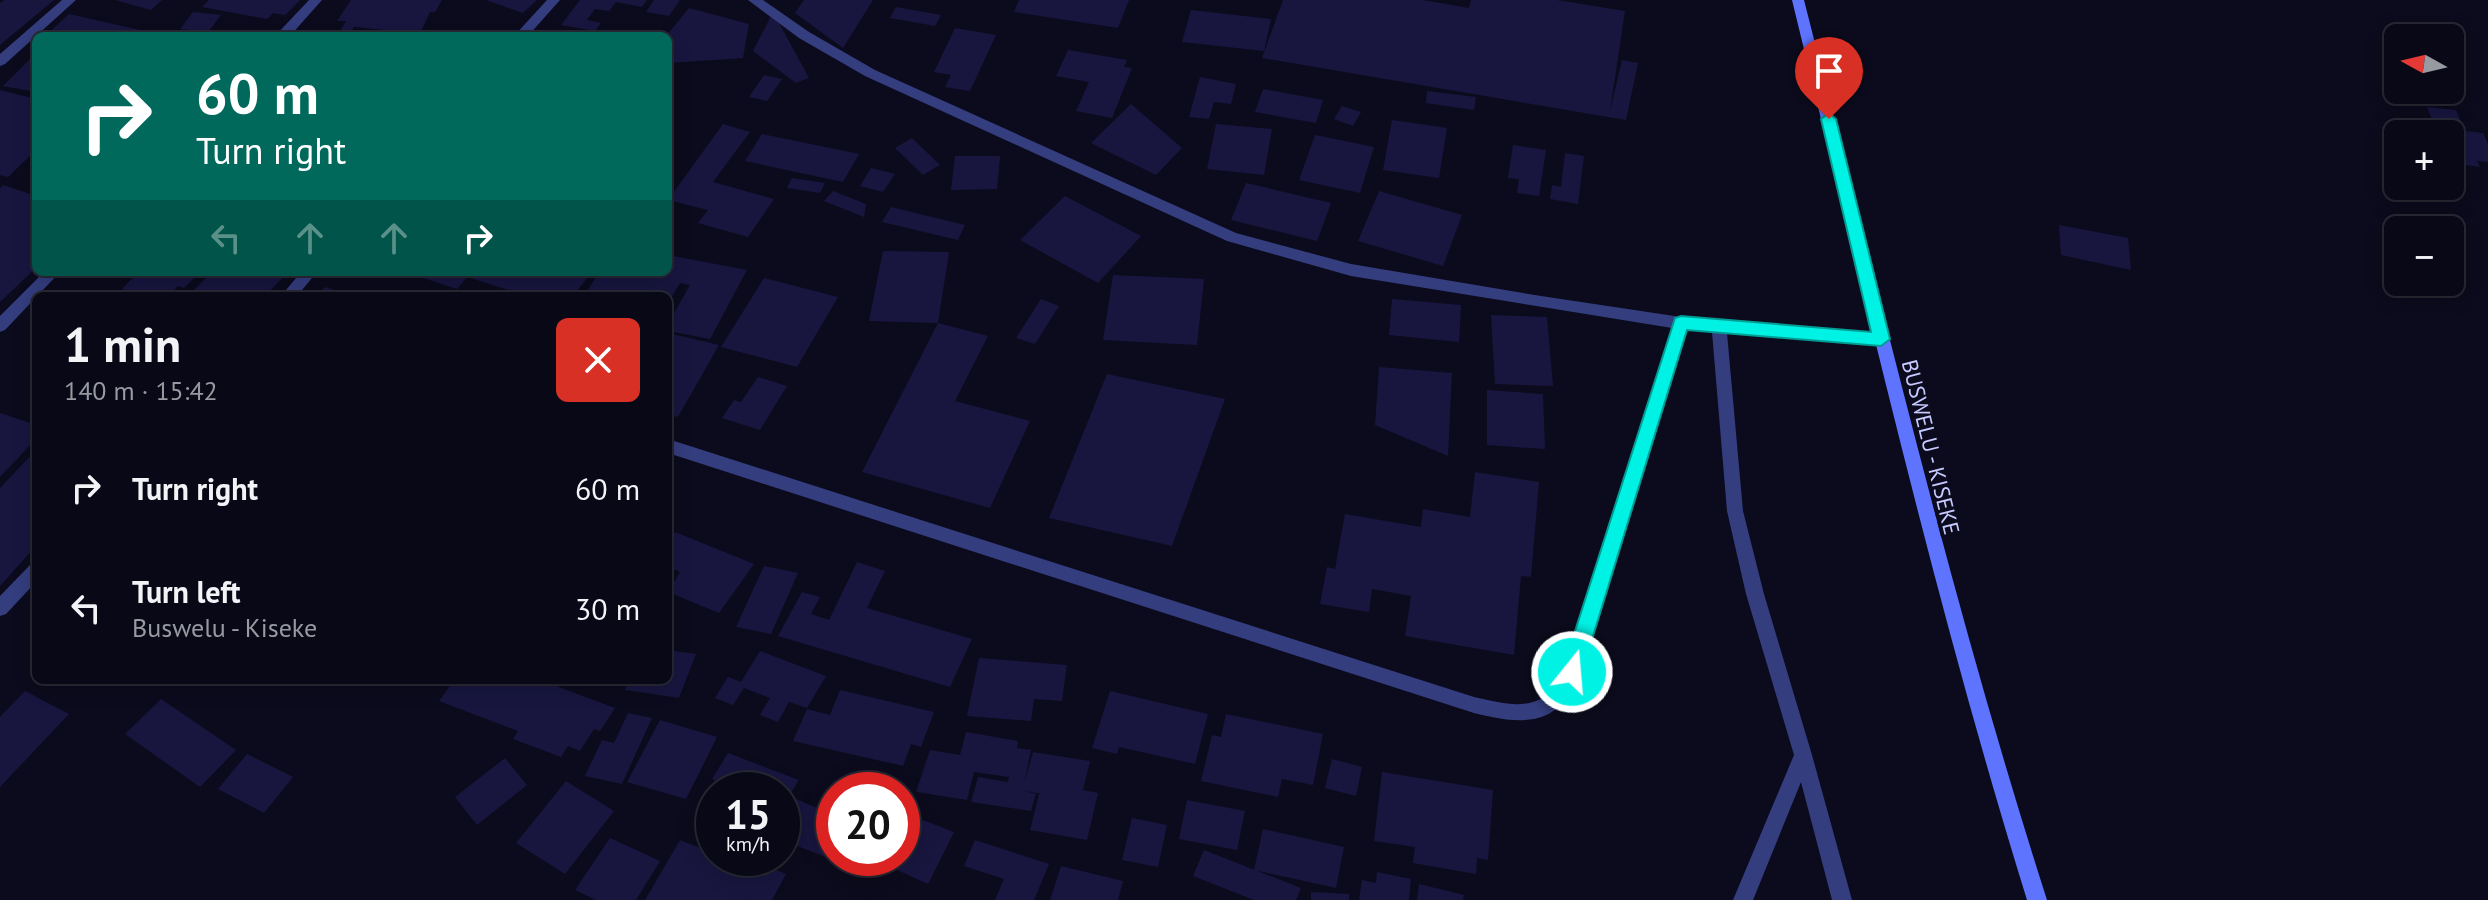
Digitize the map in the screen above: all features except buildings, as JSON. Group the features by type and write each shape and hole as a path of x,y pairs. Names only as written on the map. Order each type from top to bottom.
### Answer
{"main road":[{"name":"BUSWELU - KISEKE","path":"1798,0 1881,339 1979,707 2037,900"}],"lane":[{"path":"33,32 70,0"},
{"path":"286,32 316,0"},
{"path":"525,32 554,0"},
{"path":"754,0 804,35 870,73 1232,237 1351,270 1681,323 1881,339"},
{"path":"0,61 32,33"},
{"path":"33,292 49,276"},
{"path":"292,292 306,276"},
{"path":"0,326 32,293"},
{"path":"672,447 1474,705 1514,714 1532,712 1550,706 1567,687 1681,323"},
{"path":"1719,326 1735,511 1755,594 1842,900"},
{"path":"0,608 32,574"},
{"path":"1743,900 1803,755"}],"route":[{"path":"1572,672 1681,323 1881,339 1829,119"}]}
